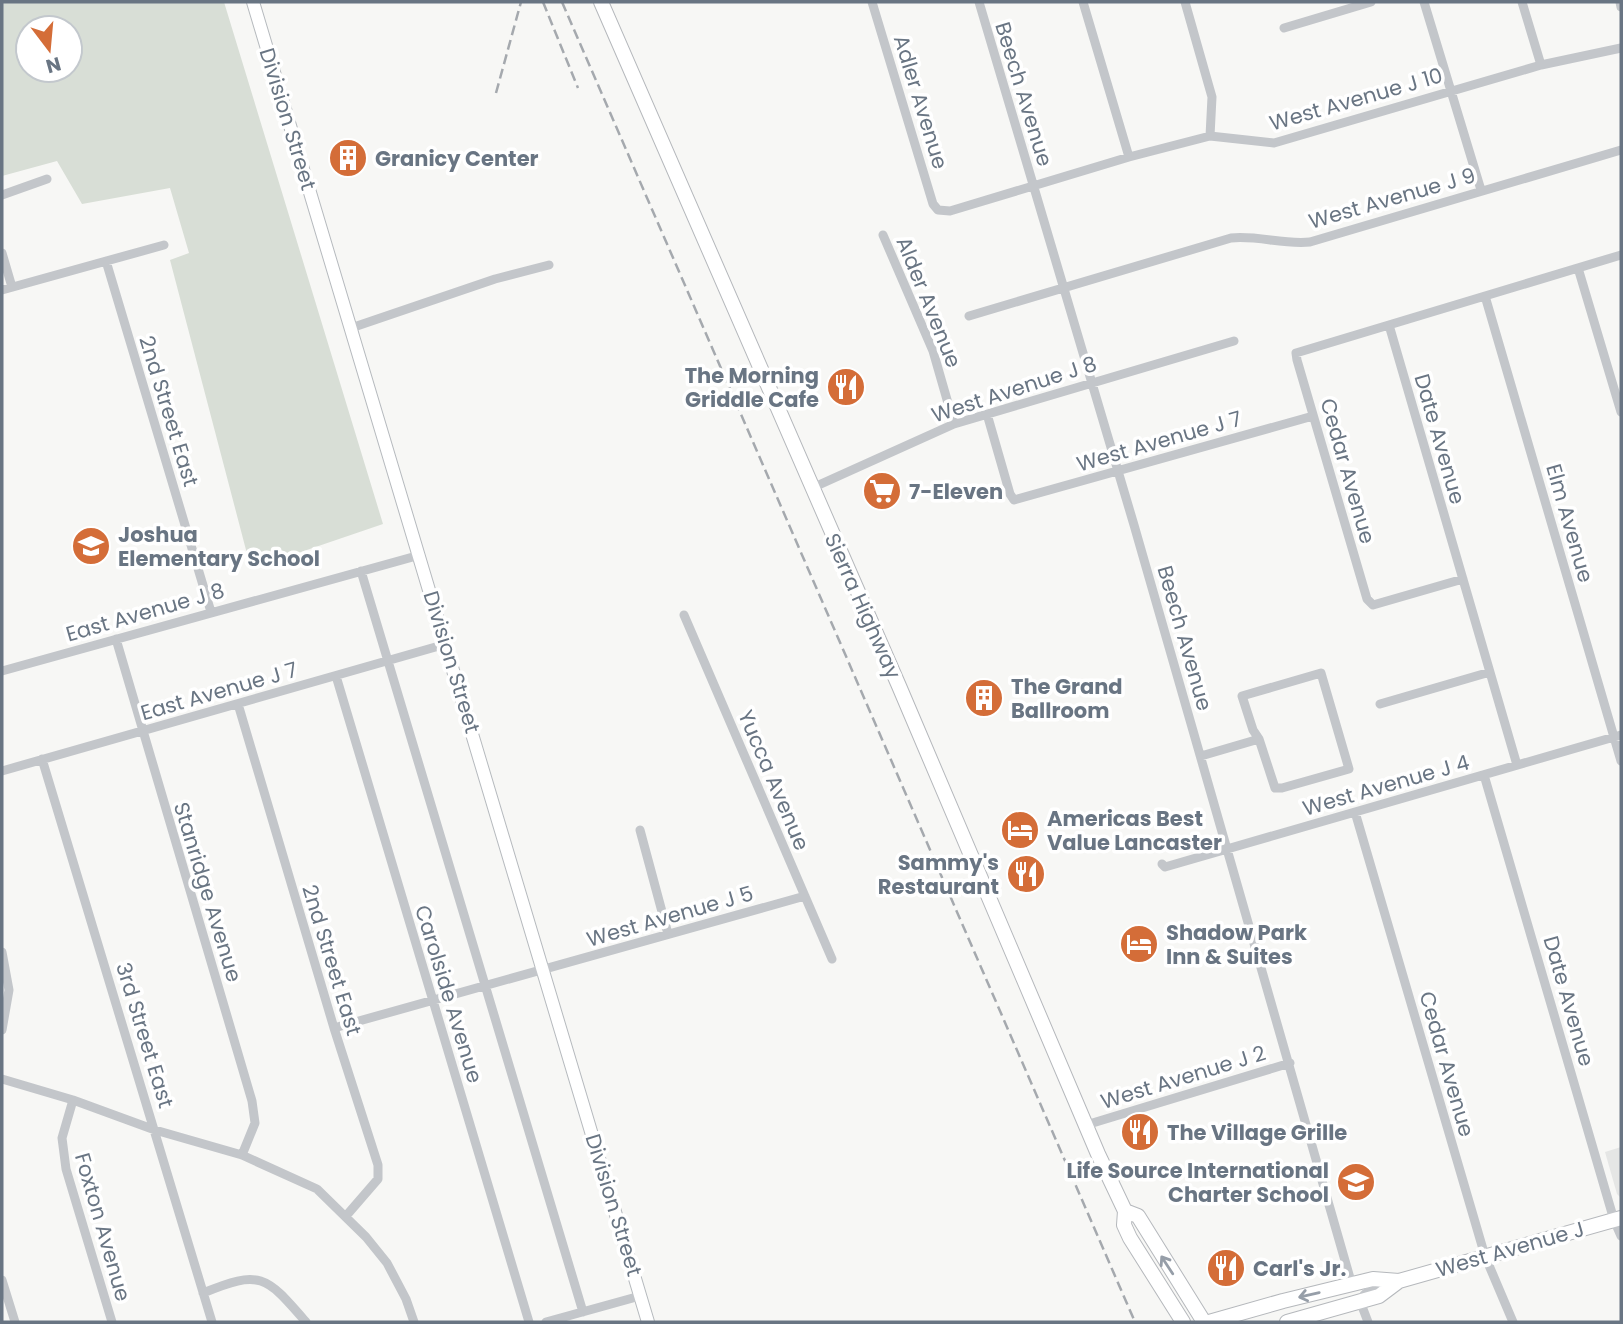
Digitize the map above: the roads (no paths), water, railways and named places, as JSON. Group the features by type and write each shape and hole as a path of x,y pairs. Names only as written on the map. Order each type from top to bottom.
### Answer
{"main road":[{"name":"Division Street","path":"253,2 648,1322"},
{"name":"Sierra Highway","path":"601,2 1125,1210 1124,1226 1153,1279 1183,1322"},
{"name":"Sierra Highway","path":"1125,1210 1138,1216 1204,1322"},
{"name":"West Avenue J","path":"1209,1322 1373,1279 1399,1281 1618,1219"},
{"name":"West Avenue J","path":"1287,1322 1379,1296 1399,1281"}],"street":[{"name":"Adler Avenue","path":"872,2 933,204 938,210"},
{"name":"Beech Avenue","path":"979,2 1118,470 1352,1285"},
{"path":"1083,2 1129,157"},
{"path":"1185,2 1212,97 1210,136"},
{"path":"1284,28 1371,2"},
{"path":"1424,2 1480,190"},
{"path":"1522,2 1541,65"},
{"path":"1620,2 1621,8"},
{"name":"West Avenue J 10","path":"938,210 950,211 1129,157 1210,136 1274,143 1541,65 1621,48"},
{"name":"West Avenue J 9","path":"968,316 1231,239 1242,237 1311,242 1621,150"},
{"path":"2,195 47,179"},
{"name":"Alder Avenue","path":"883,235 933,351 954,424"},
{"path":"2,253 7,289 164,245"},
{"path":"1389,325 1621,256"},
{"name":"2nd Street East","path":"106,261 211,612"},
{"path":"351,328 495,279 549,265"},
{"path":"1578,268 1621,412"},
{"name":"Elm Avenue","path":"1485,296 1618,736 1621,761"},
{"name":"Cedar Avenue","path":"1389,325 1296,353 1313,416 1367,599 1373,605 1463,579"},
{"name":"Date Avenue","path":"1389,325 1517,765"},
{"name":"West Avenue J 8","path":"812,488 954,424 1234,341"},
{"name":"West Avenue J 7","path":"987,414 1014,500 1313,416"},
{"name":"East Avenue J 8","path":"2,671 420,555"},
{"path":"361,571 583,1312"},
{"name":"Yucca Avenue","path":"684,615 832,959"},
{"name":"Stanridge Avenue","path":"116,639 252,1101 255,1123 242,1155"},
{"name":"East Avenue J 7","path":"2,771 446,645"},
{"path":"1380,704 1490,672"},
{"path":"1321,673 1349,769 1275,788 1259,738 1253,730 1242,696 1321,673"},
{"name":"Carolside Avenue","path":"336,676 529,1322"},
{"name":"2nd Street East","path":"238,704 334,1028 378,1165 378,1179 346,1216"},
{"name":"West Avenue J 4","path":"1162,864 1166,867 1618,736"},
{"path":"1201,756 1259,738"},
{"name":"3rd Street East","path":"42,759 212,1322"},
{"name":"Date Avenue","path":"1485,775 1621,1236"},
{"name":"Cedar Avenue","path":"1355,812 1485,1256 1513,1322"},
{"path":"640,830 668,934"},
{"name":"West Avenue J 5","path":"334,1028 805,896"},
{"path":"2,952 9,990 2,1030"},
{"name":"West Avenue J 2","path":"1086,1125 1290,1063"},
{"path":"2,1079 73,1100 155,1130 242,1155 317,1189 346,1216 387,1263 406,1299 414,1322"},
{"name":"Foxton Avenue","path":"73,1100 62,1138 66,1170 112,1322"},
{"path":"2,1280 15,1322"},
{"path":"203,1293 235,1280 262,1280 282,1294 306,1322"},
{"path":"546,1322 640,1296"},
{"path":"1360,1301 1368,1322"}],"railway":[{"path":"496,93 521,2"},
{"path":"543,2 578,88"},
{"path":"562,2 1135,1322"}],"place":[{"name":"Granicy Center","path":"348,158"},
{"name":"The Morning Griddle Cafe","path":"846,387"},
{"name":"7-Eleven","path":"882,491"},
{"name":"Joshua Elementary School","path":"91,546"},
{"name":"The Grand Ballroom","path":"984,698"},
{"name":"Americas Best Value Lancaster","path":"1020,830"},
{"name":"Sammy's Restaurant","path":"1026,874"},
{"name":"Shadow Park Inn & Suites","path":"1139,944"},
{"name":"The Village Grille","path":"1140,1132"},
{"name":"Life Source International Charter School","path":"1356,1182"},
{"name":"Carl's Jr.","path":"1226,1268"}]}
